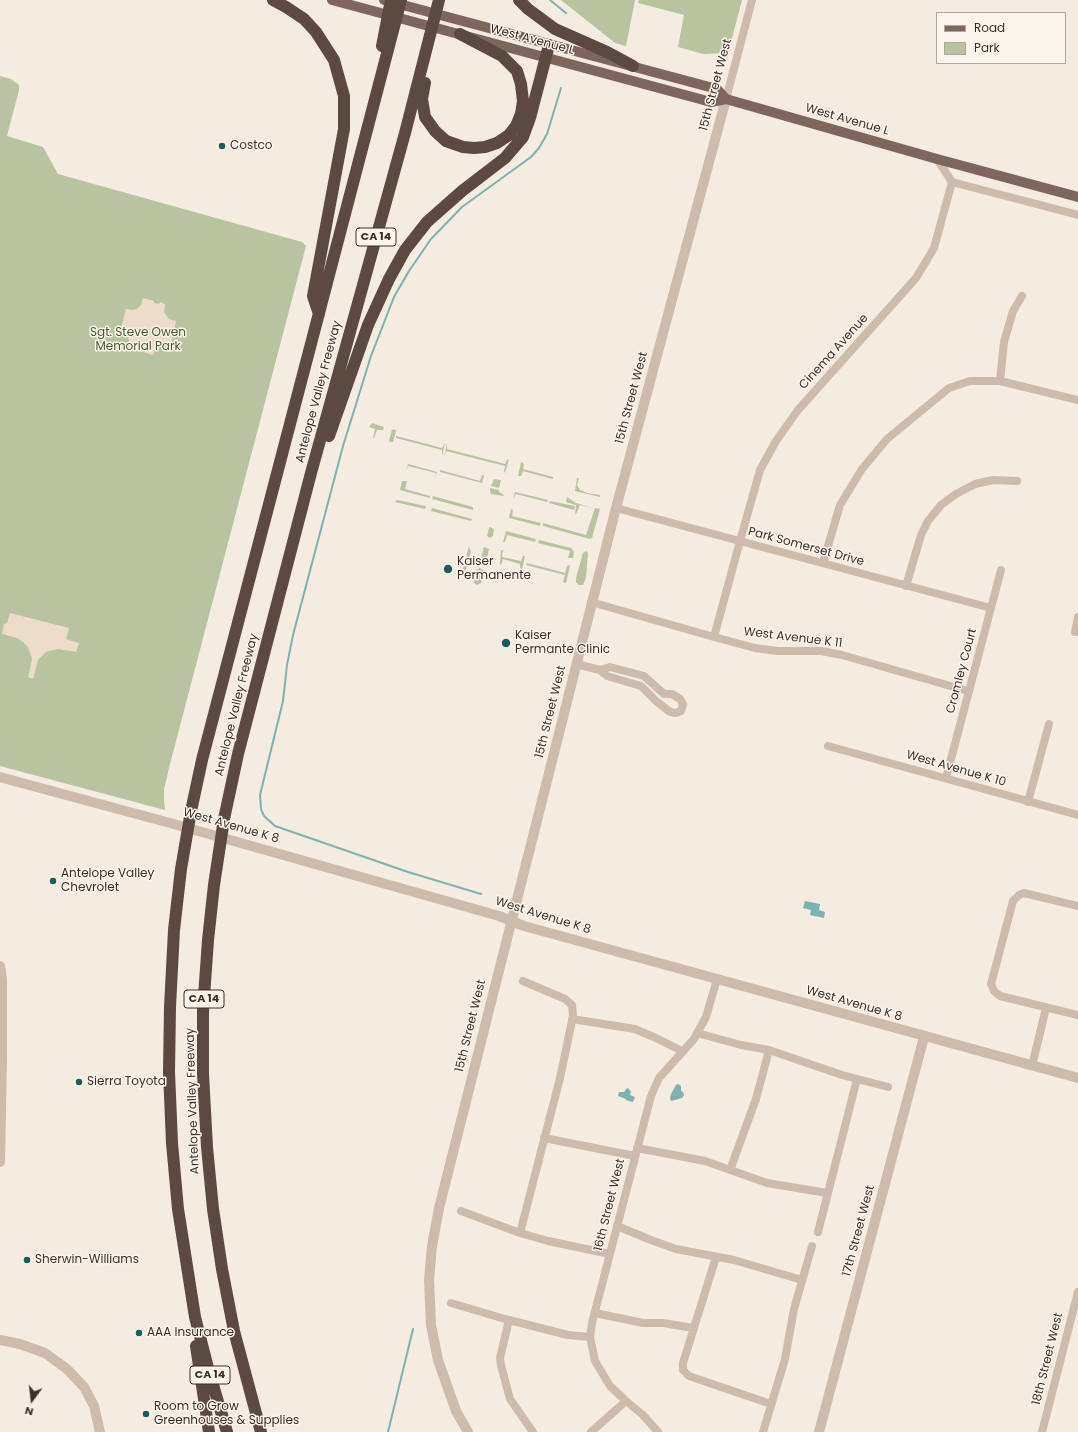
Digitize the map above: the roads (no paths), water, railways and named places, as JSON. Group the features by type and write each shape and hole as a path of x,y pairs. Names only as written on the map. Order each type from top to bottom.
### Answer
{"highway":[{"path":"273,0 298,15 316,32 334,60 344,96 344,129 313,296 319,314"},
{"path":"380,80 382,39 391,0"},
{"name":"Antelope Valley Freeway","path":"227,1432 195,1317 178,1209 172,1143 169,1072 170,1006 173,945 181,869 202,760 401,0"},
{"name":"Antelope Valley Freeway","path":"261,1432 234,1331 222,1269 213,1209 206,1140 203,1074 203,1011 208,933 224,819 238,754 311,473 405,133 439,0"},
{"path":"444,0 422,99 425,116 435,130 446,141 463,147 474,148 497,143 509,135 516,126 521,114 523,101 521,84 517,71 502,56 460,34"},
{"path":"519,0 528,9 555,29 607,52 633,66"},
{"path":"311,473 326,445 368,325 392,273 405,250 427,222 462,191 505,158 523,137 530,118 549,45"},
{"path":"195,1317 194,1336 209,1432"}],"main road":[{"name":"West Avenue L","path":"332,0 711,102 726,100 1078,197"},
{"name":"West Avenue L","path":"384,0 717,89 726,100"}],"street":[{"name":"15th Street West","path":"468,1432 456,1411 438,1360 431,1325 429,1280 432,1246 439,1208 616,508 752,0"},
{"path":"937,159 952,182 1078,215"},
{"name":"Cinema Avenue","path":"714,637 760,470 776,441 798,410 916,278 934,248 952,182"},
{"path":"1000,381 1004,342 1013,311 1022,296"},
{"path":"823,563 840,505 862,469 887,439 948,388 970,381 1000,381 1078,400"},
{"path":"906,586 921,536 928,521 941,505 956,494 975,484 993,480 1017,481"},
{"name":"Park Somerset Drive","path":"616,508 991,608"},
{"name":"Cromley Court","path":"946,778 1001,570"},
{"name":"West Avenue K 11","path":"592,602 755,648 821,651 842,655 968,691"},
{"path":"1076,632 1078,617"},
{"path":"576,664 600,670 607,676 641,686 658,703 670,712 676,713 682,707 680,699 672,694 664,694 644,676 610,667 600,670"},
{"path":"658,703 664,694"},
{"path":"1028,802 1049,724"},
{"name":"West Avenue K 10","path":"828,746 1078,815"},
{"name":"West Avenue K 8","path":"0,777 240,842 499,916 524,926 924,1037 1078,1078"},
{"path":"1078,906 1024,893 1019,895 1013,901 992,984 994,991 1000,996 1078,1015"},
{"path":"0,966 2,979 0,1162"},
{"name":"16th Street West","path":"658,1432 643,1415 610,1386 595,1361 590,1337 651,1096 659,1078 694,1039 706,1017 717,979"},
{"path":"520,1233 560,1078 572,1019 572,1005 565,998 523,981"},
{"path":"1032,1066 1046,1008"},
{"path":"572,1019 635,1029 682,1051"},
{"path":"697,1033 741,1045 769,1050 819,1068 888,1087"},
{"name":"17th Street West","path":"819,1432 924,1037"},
{"path":"730,1170 756,1099 769,1050"},
{"path":"818,1232 857,1079"},
{"path":"544,1138 705,1161 767,1183 827,1193"},
{"path":"461,1211 520,1233 548,1241 610,1254"},
{"path":"617,1226 676,1249 740,1262 802,1280"},
{"path":"764,1432 784,1359 794,1309 812,1246"},
{"path":"716,1257 683,1363 683,1370 689,1376 771,1404"},
{"name":"18th Street West","path":"1042,1432 1078,1292"},
{"path":"450,1302 509,1320 568,1335 590,1337"},
{"path":"595,1313 643,1324 663,1323 694,1328"},
{"path":"509,1320 500,1358 501,1365 510,1400 533,1432"},
{"path":"0,1340 20,1344 46,1353 67,1369 84,1387 94,1406 100,1432"},
{"path":"591,1432 626,1401"}],"water":[{"path":"805,901 820,904 819,910 825,912 824,918 810,915 811,910 803,908"},
{"path":"678,1084 681,1086 681,1091 684,1095 682,1098 671,1101 671,1094"},
{"path":"628,1088 631,1092 630,1095 635,1097 633,1102 618,1096 619,1092 624,1092"}],"waterway":[{"path":"550,0 566,13"},
{"path":"481,894 408,872 275,826 264,816 261,809 260,795 283,701 287,665 293,635 343,446 371,356 394,297 409,271 431,239 462,207 531,157 539,148 547,134 561,88"},
{"path":"388,1432 413,1329"}],"place":[{"name":"Costco","path":"222,146"},
{"name":"Kaiser Permanente","path":"448,569"},
{"name":"Kaiser Permante Clinic","path":"506,643"},
{"name":"Antelope Valley Chevrolet","path":"53,881"},
{"name":"Sierra Toyota","path":"79,1082"},
{"name":"Sherwin-Williams","path":"27,1260"},
{"name":"AAA Insurance","path":"139,1333"},
{"name":"Room to Grow Greenhouses & Supplies","path":"146,1414"}],"park label":[{"name":"Sgt. Steve Owen Memorial Park","path":"138,340"}]}
